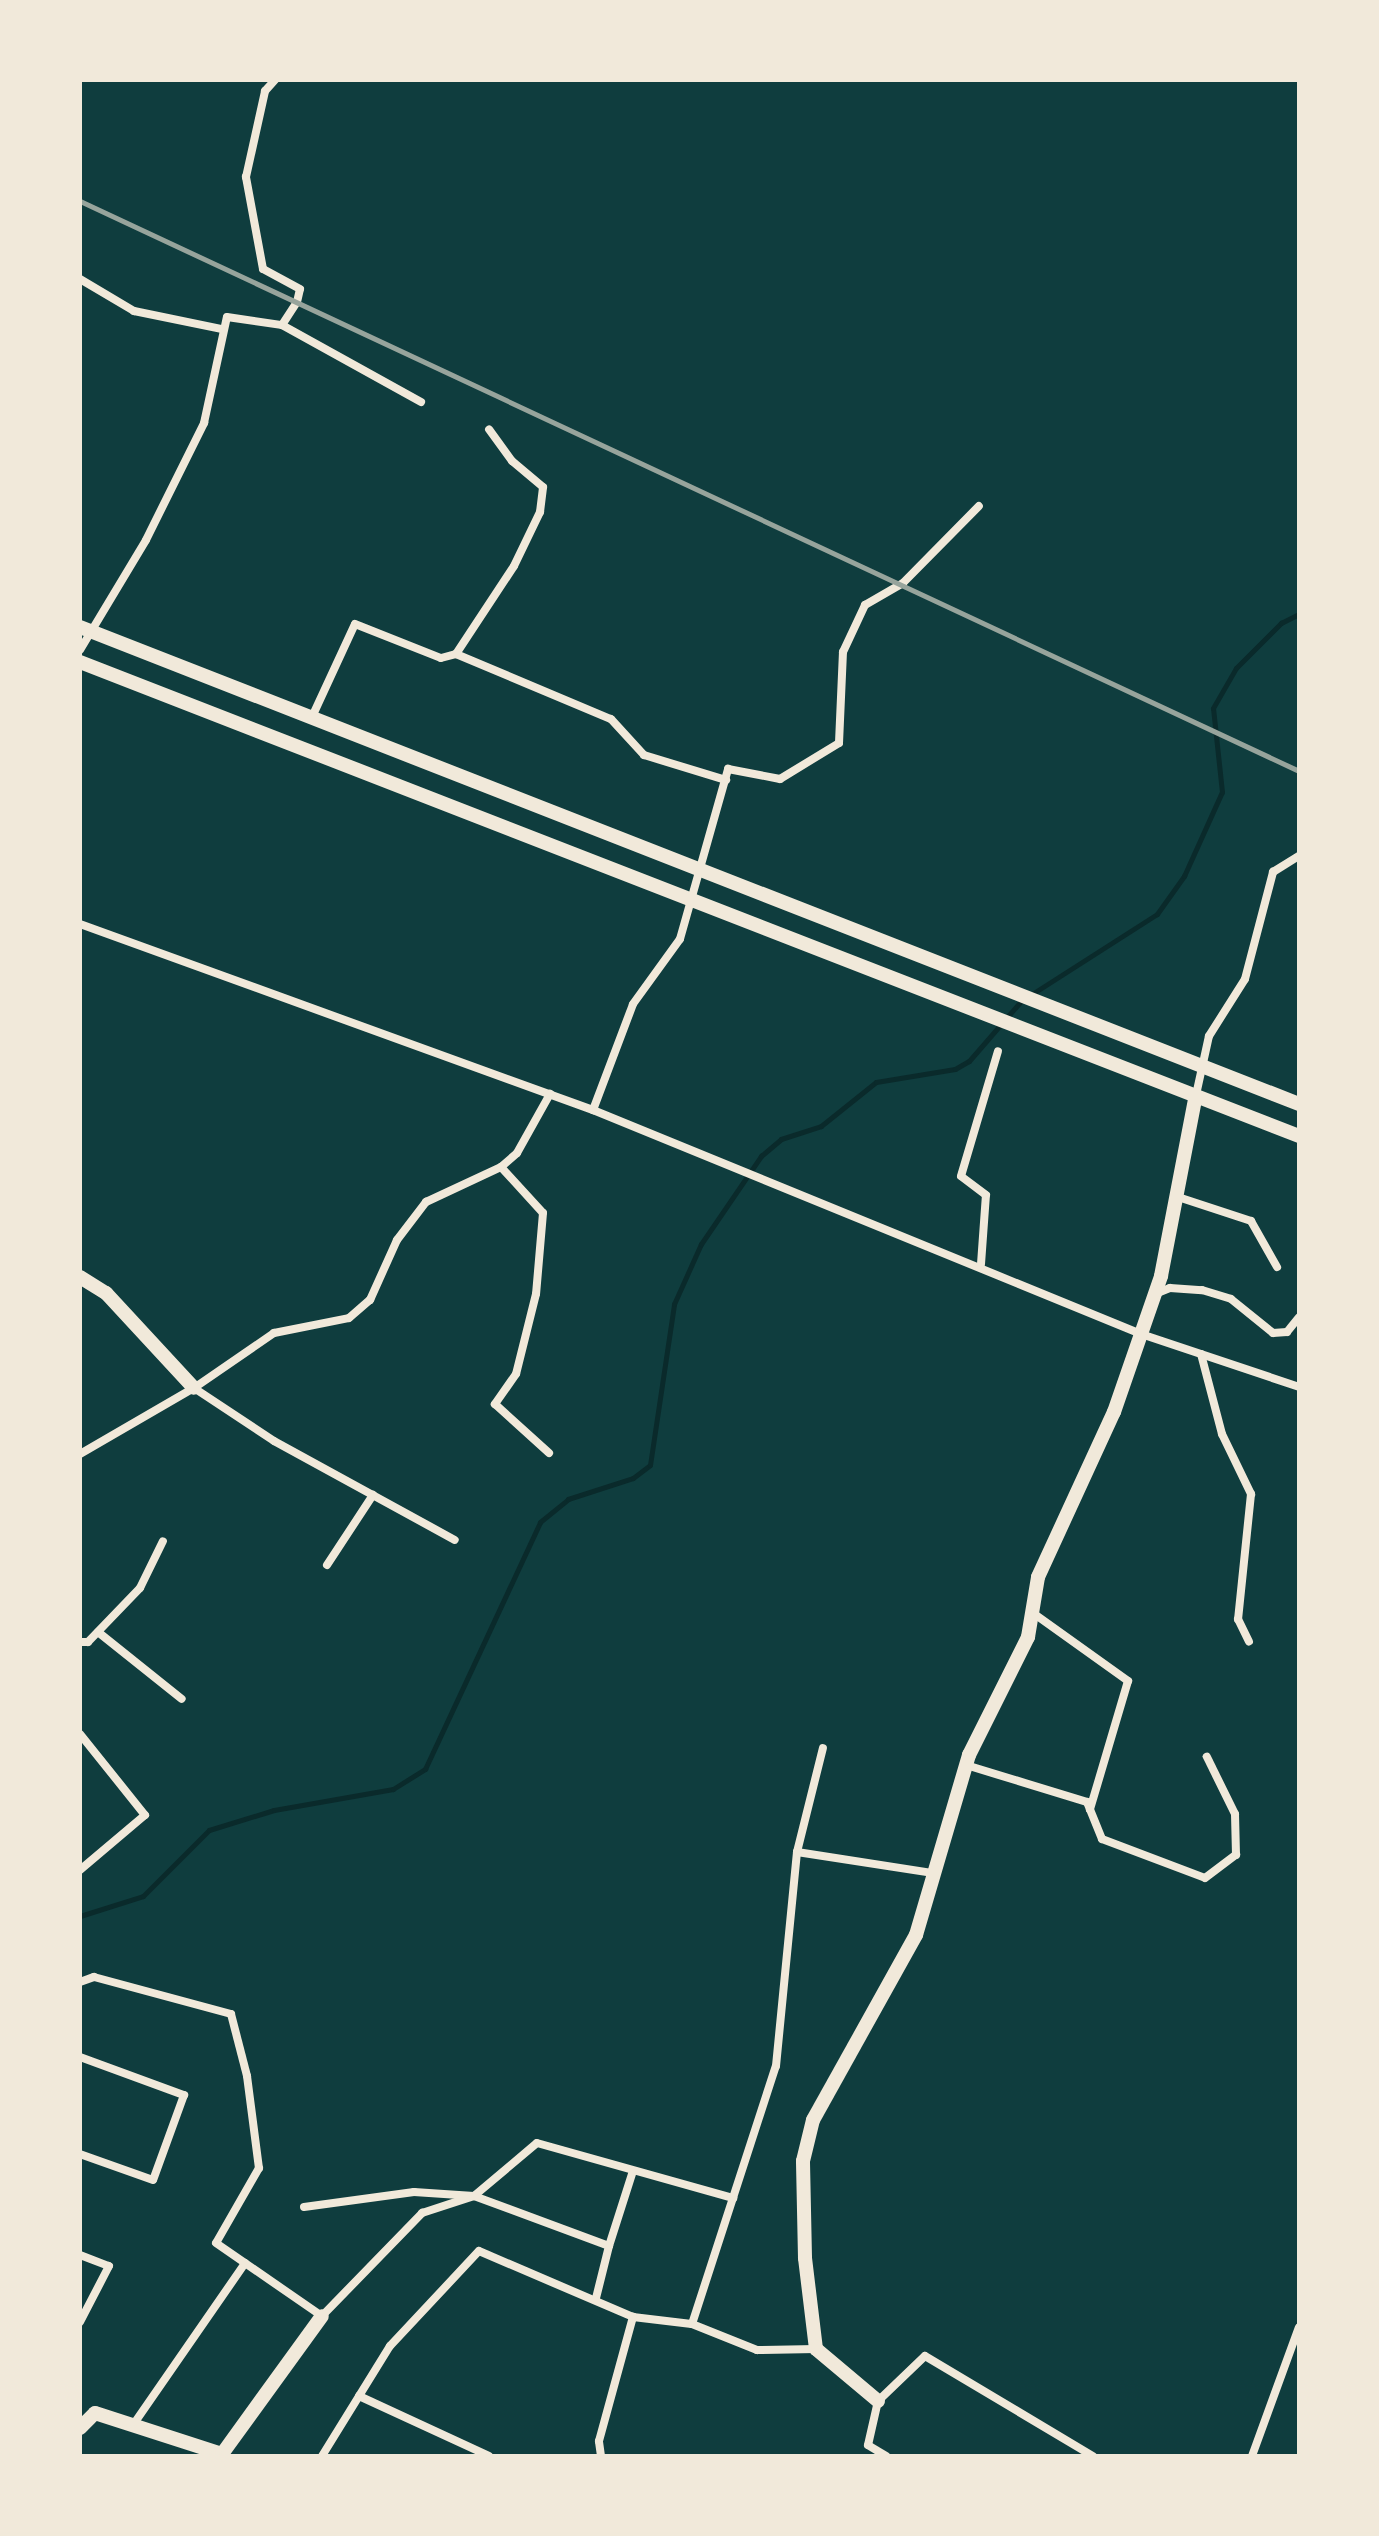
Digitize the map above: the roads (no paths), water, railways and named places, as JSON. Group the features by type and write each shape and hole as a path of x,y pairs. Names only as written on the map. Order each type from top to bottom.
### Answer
{"street":[{"path":"275,80 265,91 246,177 263,269 300,289 294,311 282,325"},
{"path":"80,279 134,311 222,329"},
{"path":"80,650 86,630 204,423 222,329 234,315 282,325 421,402"},
{"path":"456,654 514,566 540,512 543,487 512,461 489,429"},
{"path":"593,1110 633,1004 680,939 695,899 728,769 780,779 839,743 843,652 865,605 903,583 979,506"},
{"path":"312,717 355,624 441,658 456,654 611,719 644,755 726,780"},
{"path":"86,630 1299,1104"},
{"path":"80,662 1299,1136"},
{"path":"816,2349 805,2258 803,2161 813,2120 916,1935 966,1765 1028,1637 1038,1577 1114,1412 1155,1294 1178,1197 1209,1036 1245,979 1273,872 1298,860"},
{"path":"80,924 593,1110 981,1264 1141,1334 1299,1387"},
{"path":"981,1264 986,1195 961,1176 998,1051"},
{"path":"80,1454 194,1388 274,1333 349,1318 370,1300 397,1240 426,1202 501,1167 517,1153 550,1094"},
{"path":"501,1167 543,1213 536,1294 519,1361 495,1404 549,1453"},
{"path":"1178,1197 1251,1221 1277,1267"},
{"path":"80,1277 106,1293 194,1388 274,1441 455,1540"},
{"path":"1155,1294 1170,1288 1202,1290 1231,1299 1273,1333 1287,1332 1299,1317"},
{"path":"1201,1354 1222,1434 1251,1494 1238,1619 1249,1642"},
{"path":"327,1565 373,1495"},
{"path":"80,1642 88,1642 140,1588 163,1541"},
{"path":"1033,1613 1128,1681 1090,1809"},
{"path":"98,1632 182,1699"},
{"path":"80,1734 145,1815 80,1870"},
{"path":"692,2324 776,2066 797,1852 823,1748"},
{"path":"966,1765 1087,1802 1102,1839 1205,1878 1236,1855 1235,1814 1207,1757"},
{"path":"797,1852 933,1873"},
{"path":"80,1982 94,1977 231,2014 247,2076 259,2168 216,2243 322,2316"},
{"path":"80,2057 184,2095 153,2180 80,2154"},
{"path":"80,2428 95,2413 222,2454 322,2316 422,2213 474,2196 537,2143 733,2198"},
{"path":"596,2298 633,2171"},
{"path":"304,2207 414,2192 474,2196 609,2246"},
{"path":"322,2456 390,2346 479,2251 596,2298 633,2317 692,2324 757,2350 816,2349 878,2401"},
{"path":"80,2255 109,2266 80,2322"},
{"path":"133,2425 245,2263"},
{"path":"601,2456 599,2441 633,2317"},
{"path":"1252,2456 1299,2327"},
{"path":"886,2456 868,2445 878,2401 925,2356 1093,2456"},
{"path":"359,2396 489,2456"}],"waterway":[{"path":"80,1916 143,1896 209,1830 274,1810 393,1789 425,1769 540,1522 568,1499 633,1478 650,1465 674,1304 701,1244 761,1156 781,1139 821,1126 876,1082 955,1069 969,1061 1021,1001 1157,914 1184,876 1222,792 1213,708 1236,668 1281,623 1299,614"}],"railway":[{"path":"80,201 1299,771"}]}
